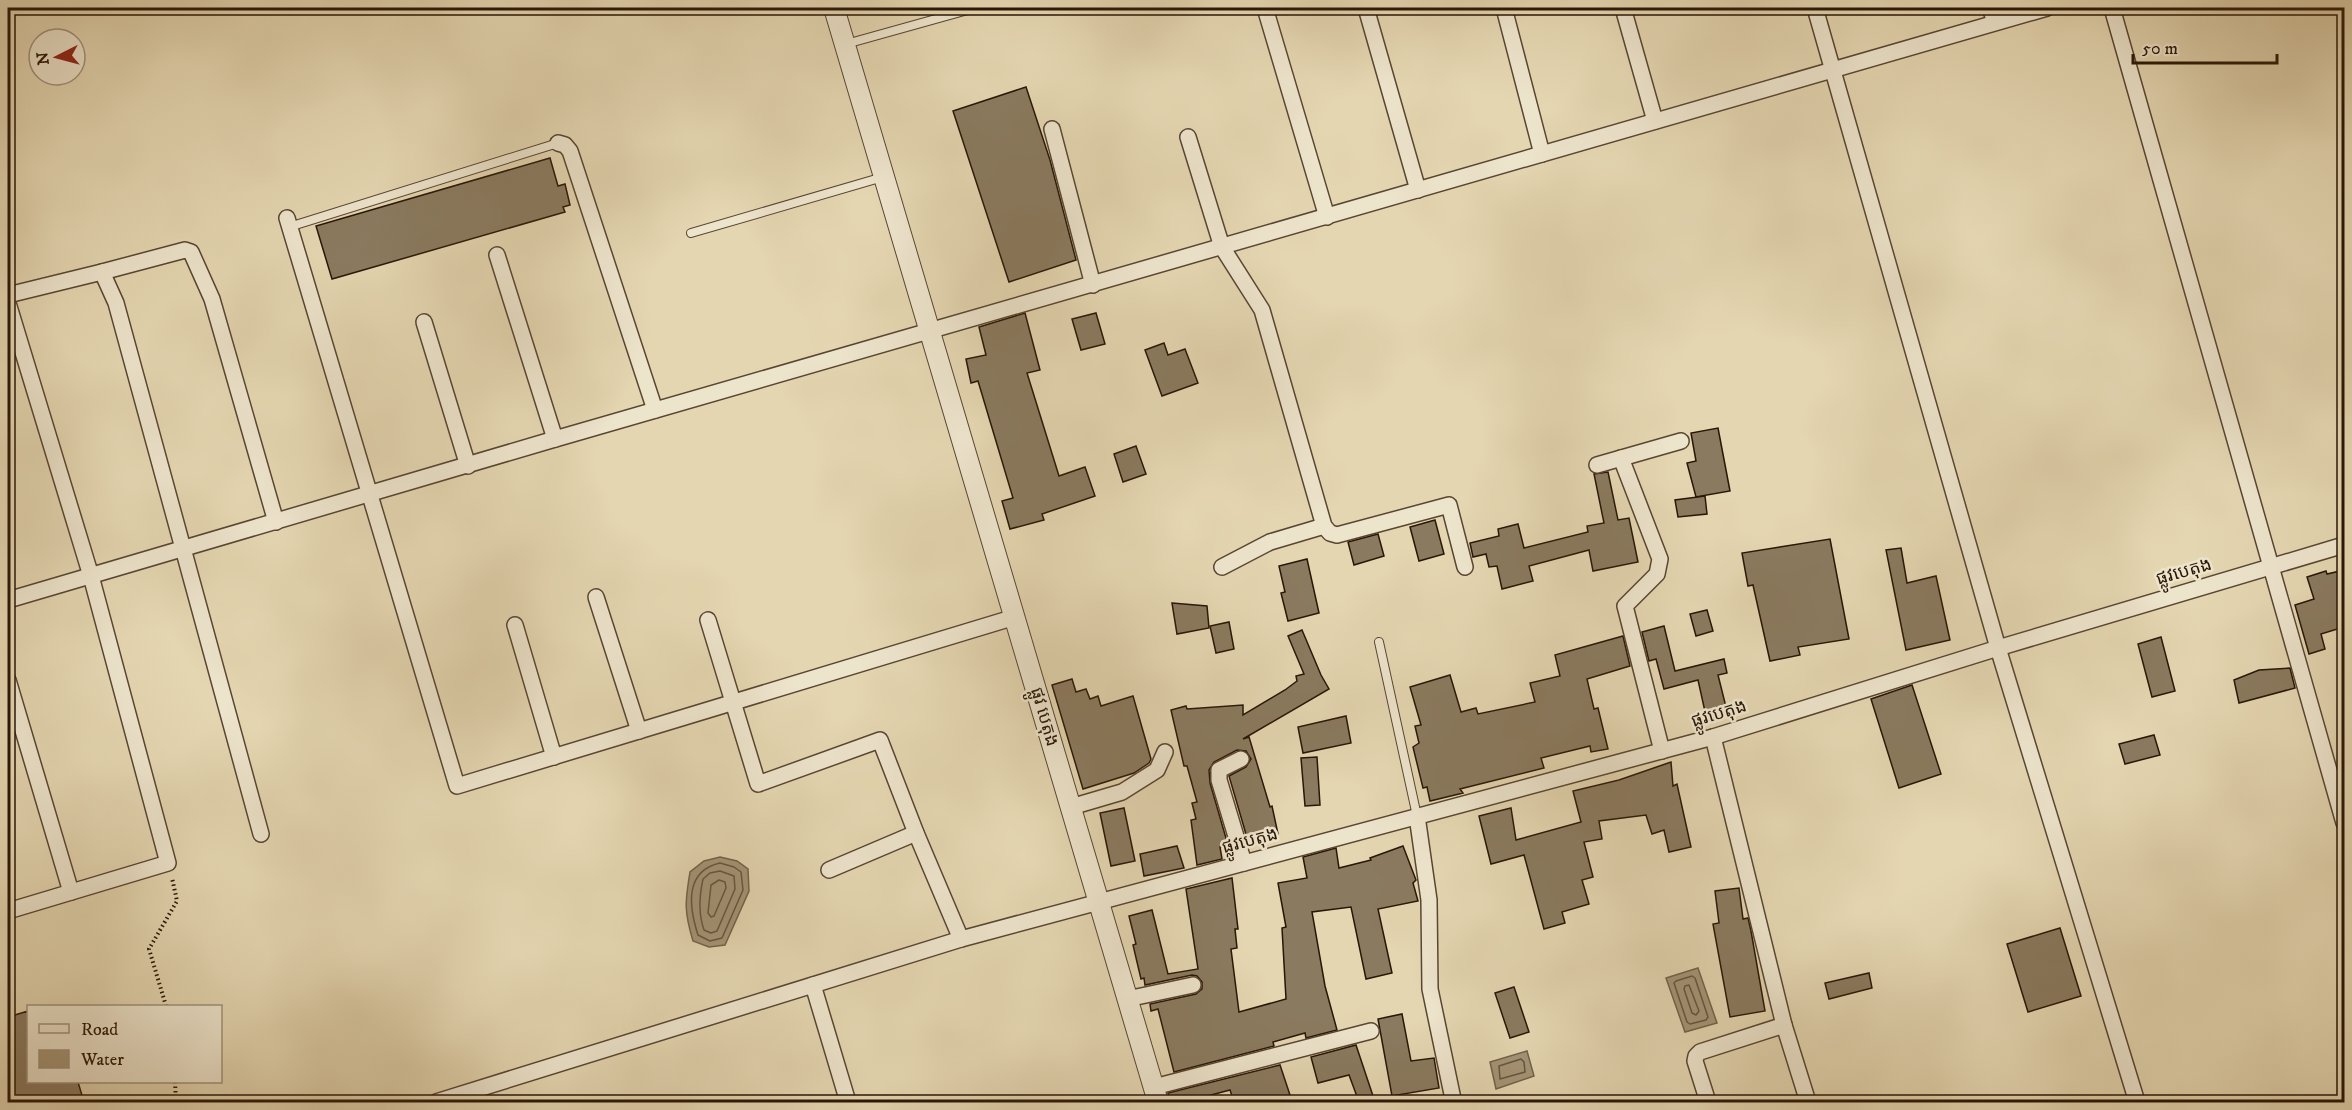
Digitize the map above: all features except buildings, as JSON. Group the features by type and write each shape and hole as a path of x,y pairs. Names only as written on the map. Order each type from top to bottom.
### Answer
{"street":[{"name":"ផ្លូវ បេតុង","path":"834,8 1156,1095"},
{"path":"1265,8 1327,217"},
{"path":"1366,8 1418,190"},
{"path":"1504,8 1542,154"},
{"path":"1623,8 1655,121"},
{"path":"1815,8 1998,648 2137,1102"},
{"path":"8,600 555,439 1833,70 1992,15 2047,8"},
{"path":"2112,8 2344,824"},
{"path":"1052,129 1093,285"},
{"path":"1188,137 1222,247 1262,310 1324,526 1330,533 1337,535 1449,505 1465,567"},
{"path":"558,143 565,145 570,151 655,410"},
{"path":"288,222 457,786 1015,617"},
{"path":"8,295 185,250 191,252 212,299 276,522"},
{"path":"497,255 555,439"},
{"path":"102,272 116,303 261,834"},
{"path":"8,303 91,576 168,863 8,911"},
{"path":"424,322 468,466"},
{"path":"1598,465 1681,441"},
{"path":"1621,458 1660,559 1657,574 1625,606 1662,751"},
{"path":"1222,567 1270,542 1324,526"},
{"name":"ផ្លូវបេតុង","path":"436,1102 961,939 1713,737 1998,648 2344,545"},
{"path":"596,597 639,731"},
{"path":"708,620 758,784 880,740 961,939"},
{"path":"515,625 554,757"},
{"path":"8,680 70,892"},
{"path":"1713,737 1784,1024 1808,1102"},
{"path":"1071,807 1122,792 1157,770 1165,752"},
{"path":"1241,759 1219,770 1219,780 1244,863"},
{"path":"1417,816 1429,900 1430,988 1454,1099"},
{"path":"829,870 916,833"},
{"path":"1127,999 1193,985"},
{"path":"813,986 848,1102"},
{"path":"1708,1102 1695,1061 1696,1056 1700,1052 1784,1024"},
{"path":"1156,1095 1371,1031"}],"lane":[{"path":"845,45 975,8"},
{"path":"288,222 558,143"},
{"path":"691,233 884,177"},
{"path":"1379,642 1417,816"}],"path":[{"path":"166,1005 148,949 177,901 168,863"},
{"path":"175,1083 176,1102"}],"water":[{"path":"720,857 737,861 748,869 749,891 725,945 709,947 693,941 686,906 687,891 690,872 704,861"},
{"path":"1698,968 1717,1023 1685,1032 1666,978"},
{"path":"1527,1051 1534,1076 1496,1089 1490,1062"}]}
